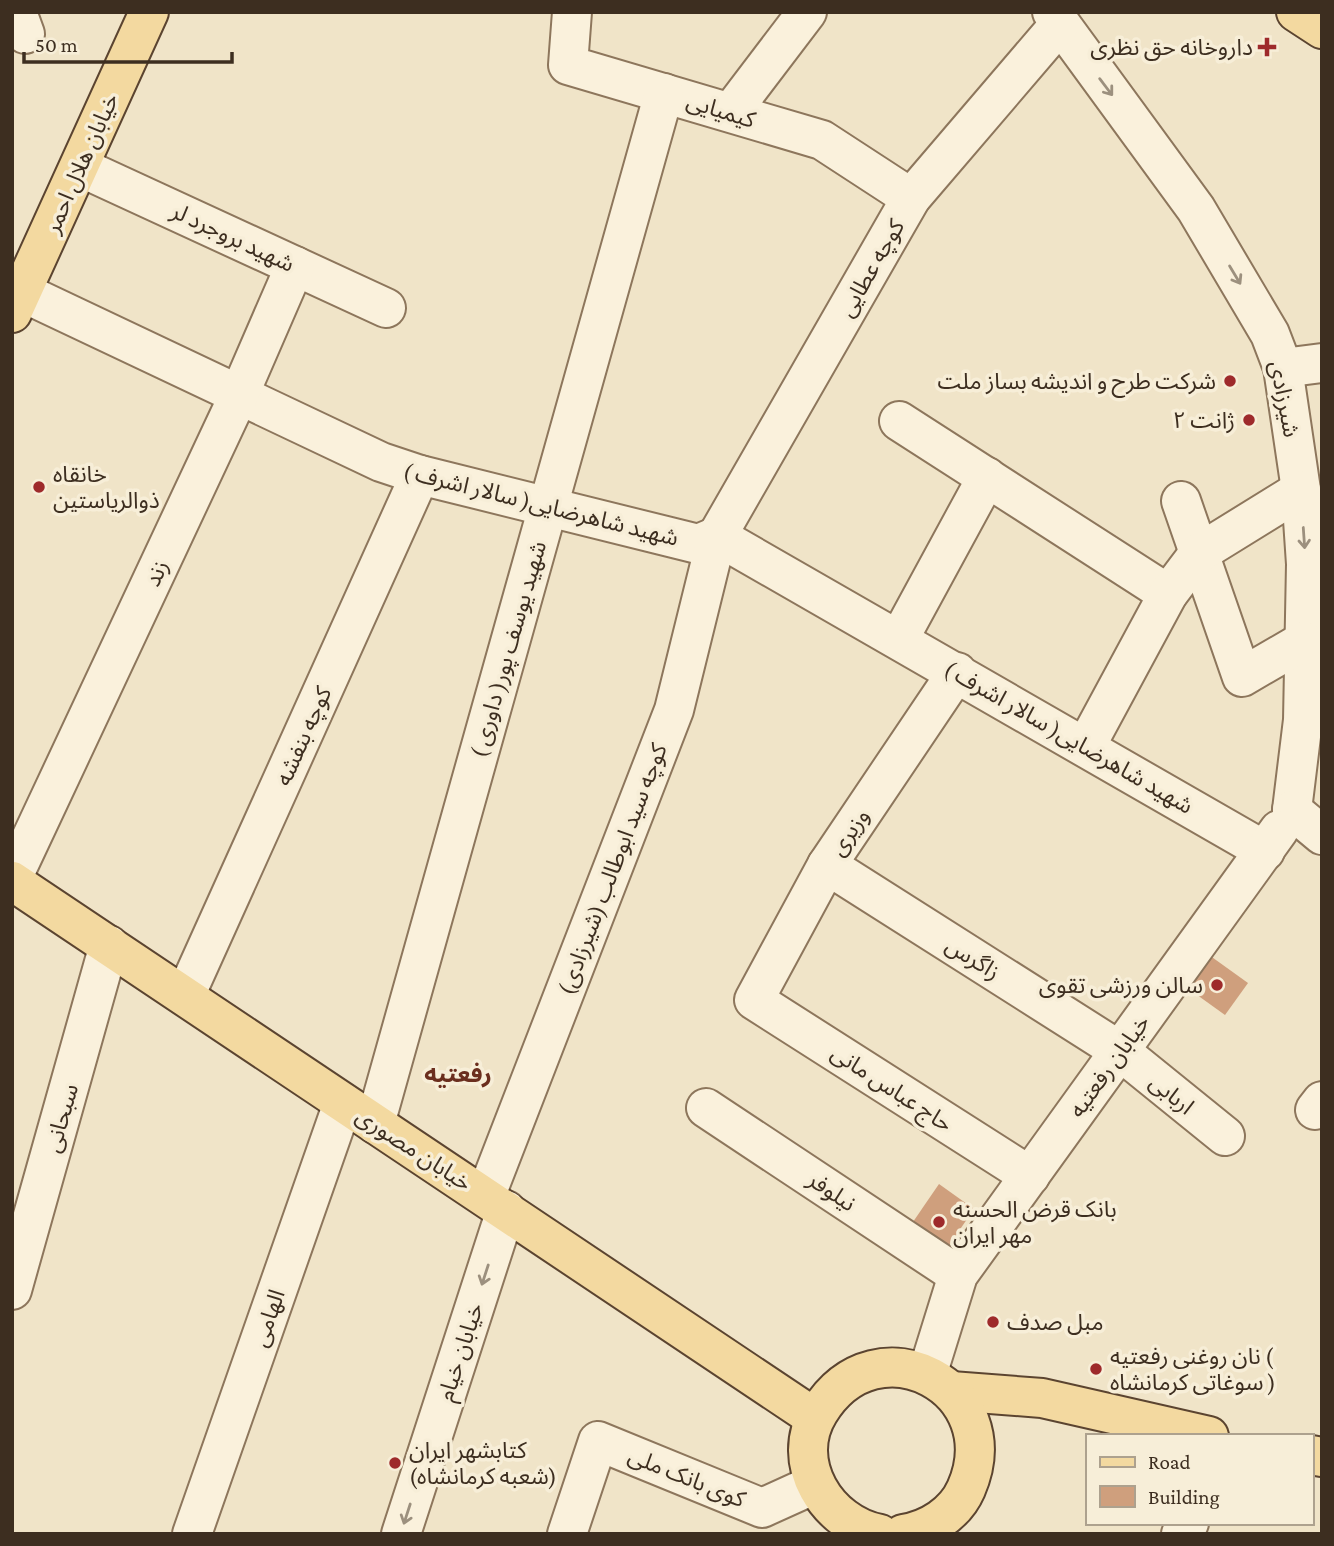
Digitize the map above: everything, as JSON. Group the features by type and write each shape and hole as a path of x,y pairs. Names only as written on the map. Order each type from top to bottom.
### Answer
{"main road":[{"name":"خیابان هلال احمر","path":"21,284 80,167 149,12"},
{"name":"خیابان مصوری","path":"12,880 815,1418"},
{"path":"878,1534 853,1525 834,1511 815,1484 809,1462 809,1440 815,1418 827,1399 842,1383 862,1372 884,1367 906,1368 939,1383 1042,1398 1200,1434"},
{"path":"906,1534 925,1528 953,1509 962,1497 973,1472 975,1443 968,1415 939,1383"}],"street":[{"name":"کیمیایی","path":"572,12 568,65 822,140 911,198"},
{"path":"731,113 807,12"},
{"name":"کوچه عطایی","path":"717,536 911,198 1056,19"},
{"name":"شیرزادی","path":"1056,19 1196,209 1270,334 1283,368 1301,490 1306,564 1303,720 1292,810"},
{"name":"شهید یوسف پور( داوری )","path":"376,1125 664,93"},
{"name":"شهید بروجرد لر","path":"80,167 386,308"},
{"name":"زند","path":"12,880 239,395 295,266"},
{"name":"شهید شاهرضایی( سالار اشرف )","path":"21,284 239,395 381,462 420,475 698,544 717,536 1265,851"},
{"path":"1283,368 1322,363"},
{"path":"899,421 1168,594"},
{"name":"کوچه بنفشه","path":"185,996 420,475"},
{"path":"900,639 987,477"},
{"path":"1086,746 1168,594 1199,553 1301,490"},
{"path":"1181,501 1242,677 1304,642"},
{"name":"کوچه سید ابوطالب (شیرزادی)","path":"496,1202 674,710 717,536"},
{"name":"وزیری","path":"754,1000 827,865 957,672"},
{"name":"خیابان رفعتیه","path":"939,1383 958,1275 1322,772"},
{"path":"1292,810 1322,835"},
{"name":"زاگرس","path":"827,865 1120,1051"},
{"name":"سبحانی","path":"12,1290 109,945"},
{"name":"حاج عباس مانی","path":"754,1000 1030,1176"},
{"name":"اربابی","path":"1120,1051 1225,1136"},
{"name":"الهامی","path":"192,1534 343,1103"},
{"name":"نیلوفر","path":"706,1108 958,1275"},
{"name":"خیابان خیام","path":"401,1534 496,1202"},
{"name":"کوی بانک ملی","path":"567,1534 598,1441 762,1508 815,1484"}],"building":[{"name":"سالن ورزشی تقوی","path":"1209,955 1248,983 1225,1015 1186,987"},
{"name":"بانک قرض الحسنه مهر ایران","path":"939,1184 974,1209 939,1260 904,1235"}],"place":[{"name":"داروخانه حق نظری","path":"1267,47"},
{"name":"شرکت طرح و اندیشه بساز ملت","path":"1230,381"},
{"name":"ژانت ۲","path":"1249,420"},
{"name":"خانقاه ذوالریاستین","path":"39,487"},
{"name":"سالن ورزشی تقوی","path":"1217,985"},
{"name":"بانک قرض الحسنه مهر ایران","path":"939,1222"},
{"name":"مبل صدف","path":"993,1322"},
{"name":"نان روغنی رفعتیه ( سوغاتی کرمانشاه )","path":"1096,1369"},
{"name":"کتابشهر ایران (شعبه کرمانشاه)","path":"395,1463"}],"district":[{"name":"رفعتیه","path":"458,1074"}]}
